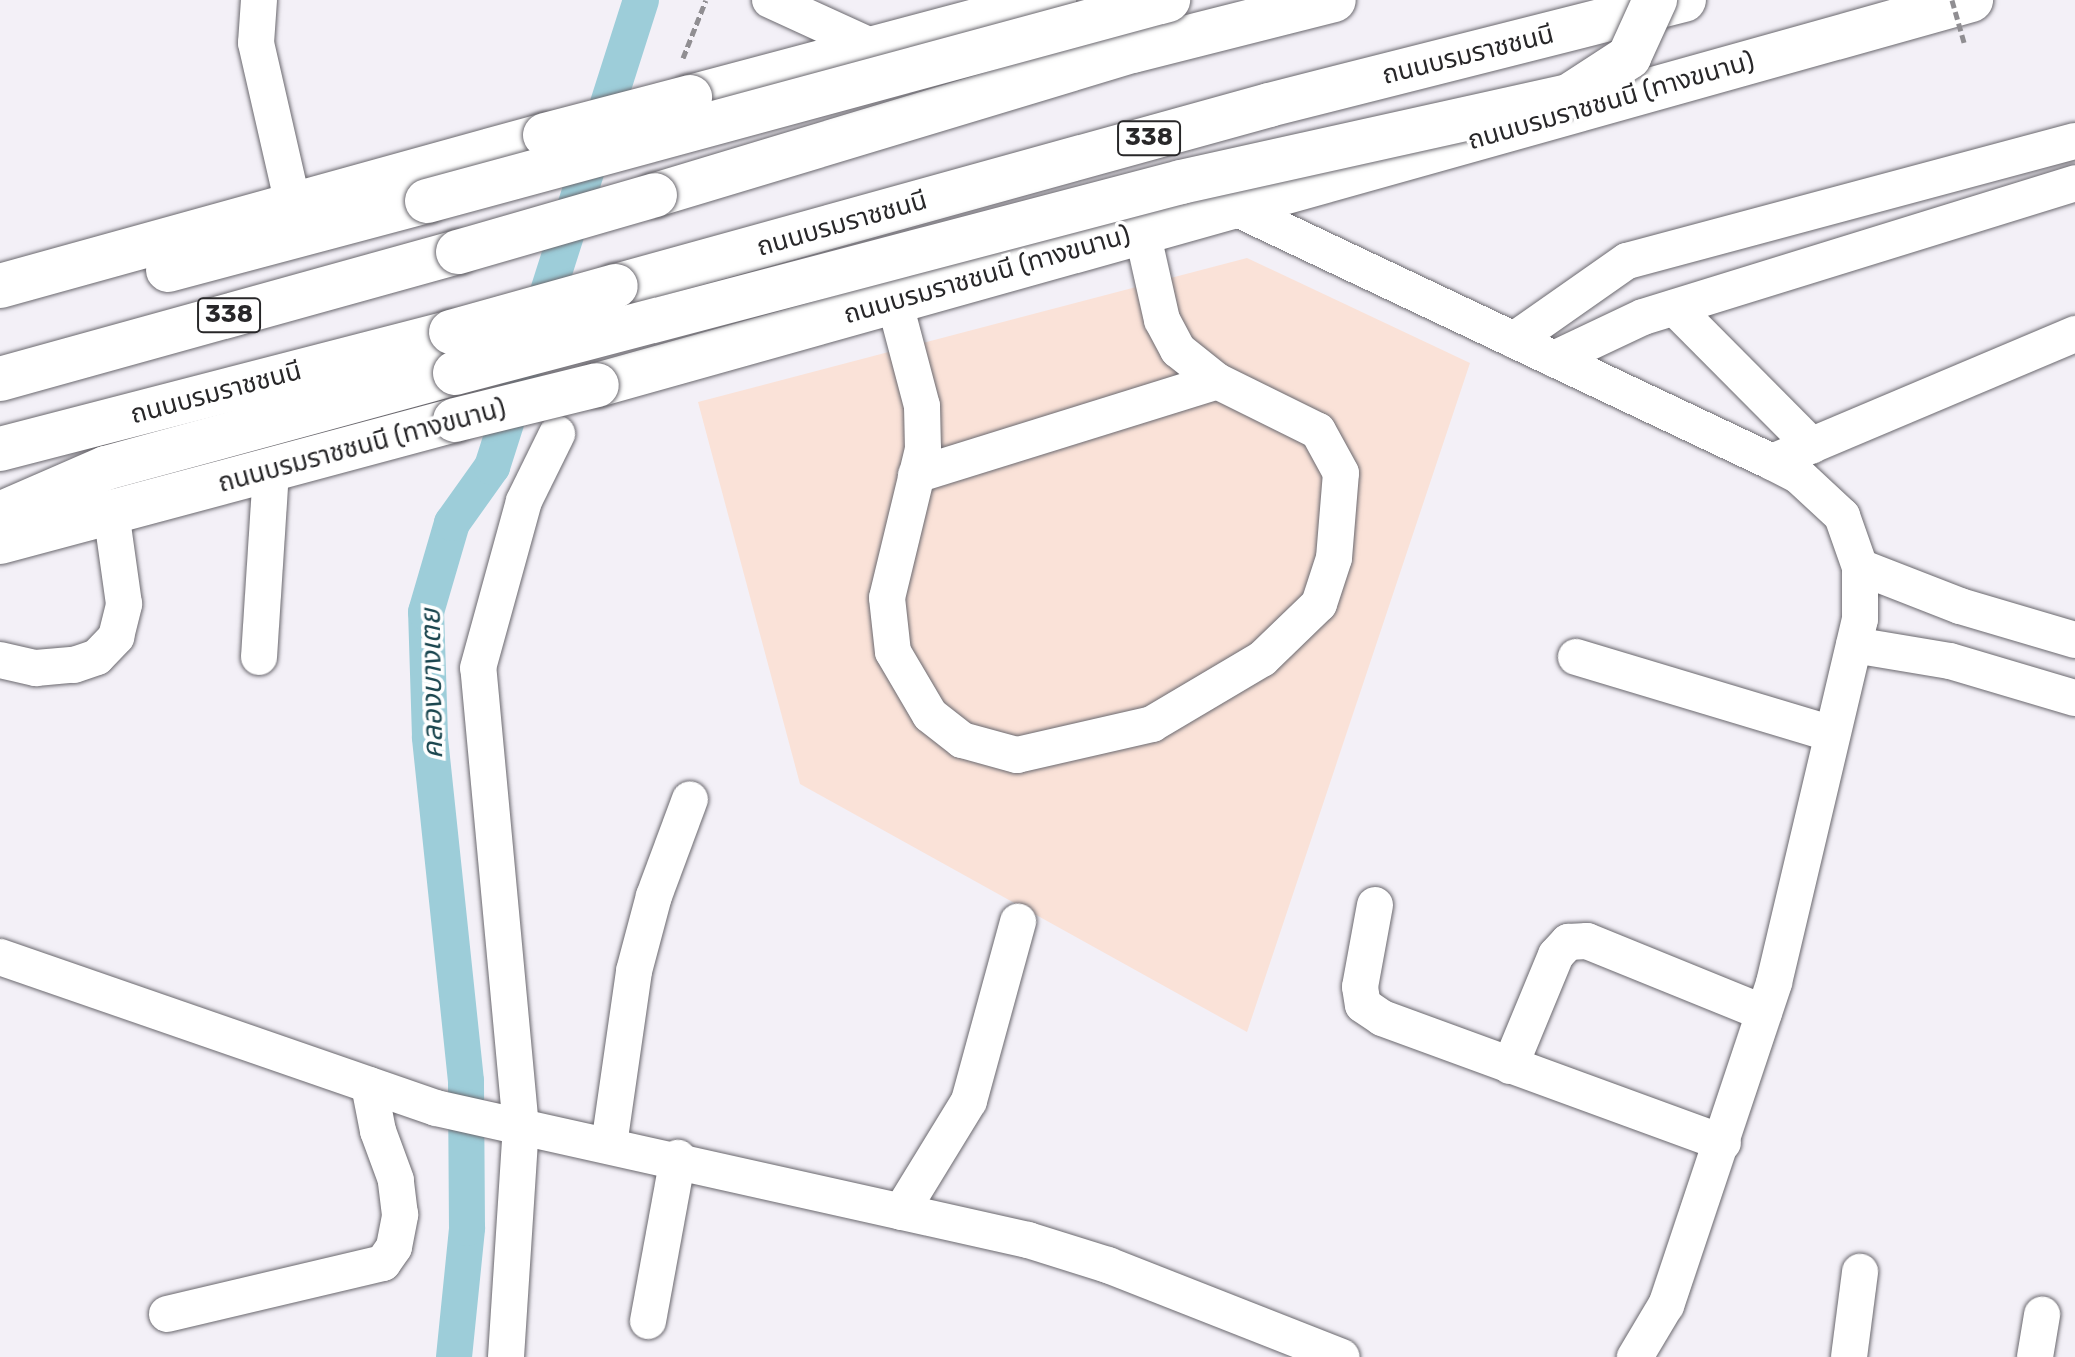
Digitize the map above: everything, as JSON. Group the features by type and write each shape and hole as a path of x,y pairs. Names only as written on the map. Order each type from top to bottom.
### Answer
{"main road":[{"path":"0,286 545,135 1054,0"},
{"path":"0,316 1168,0"},
{"name":"338","path":"0,379 655,195 1133,51 1334,0"},
{"path":"0,514 106,468 453,352 1181,182 1569,96 1629,57 1655,0"},
{"name":"ถนนบรมราชชนนี","path":"0,449 453,352 616,286 1269,105 1684,0"},
{"name":"ถนนบรมราชชนนี (ทางขนาน)","path":"0,542 597,385 1971,0"}],"street":[{"path":"259,0 256,43 293,204"},
{"path":"770,0 875,48"},
{"path":"1514,340 1627,261 2075,141"},
{"path":"1554,359 1675,308 2075,183"},
{"path":"1852,199 1864,248"},
{"path":"1231,206 1799,476 1842,516 1860,567 1860,619 1764,1013 1723,1143 1666,1305 1635,1357"},
{"path":"894,300 922,406 923,449 887,598 893,652 930,715 962,740 1017,755 1152,724 1262,659 1319,604 1334,558 1341,473 1318,431 1217,381 1178,350 1162,320 1142,231"},
{"path":"1675,308 1812,446"},
{"path":"1772,462 2075,334"},
{"path":"916,475 1217,381"},
{"path":"506,1357 510,1125 478,668 524,501 557,434"},
{"path":"259,657 271,469"},
{"path":"0,660 36,668 74,665 97,657 116,637 124,604 111,512"},
{"path":"1860,567 1960,606 2075,640"},
{"path":"1950,661 1960,606"},
{"path":"1854,645 1950,661 2075,698"},
{"path":"1576,657 1832,734"},
{"path":"609,1145 634,971 654,896 690,799"},
{"path":"1375,905 1360,987 1363,1005 1382,1018 1723,1143"},
{"path":"901,1212 969,1101 1018,922"},
{"path":"1510,1066 1556,955 1568,942 1587,941 1764,1013"},
{"path":"0,957 436,1108 678,1158 1028,1240 1108,1265 1341,1357"},
{"path":"167,1314 383,1263 394,1247 400,1215 396,1180 378,1131 369,1085"},
{"path":"648,1321 678,1158"},
{"path":"1849,1357 1860,1272"},
{"path":"2035,1357 2042,1315"}],"path":[{"path":"1952,0 1964,42"}],"shaded area":[{"path":"1247,258 1470,363 1247,1032 800,784 698,402"}],"waterway":[{"name":"คลองบางเตย","path":"454,1357 467,1228 466,1081 430,737 426,612 452,523 492,467 641,0"}]}
